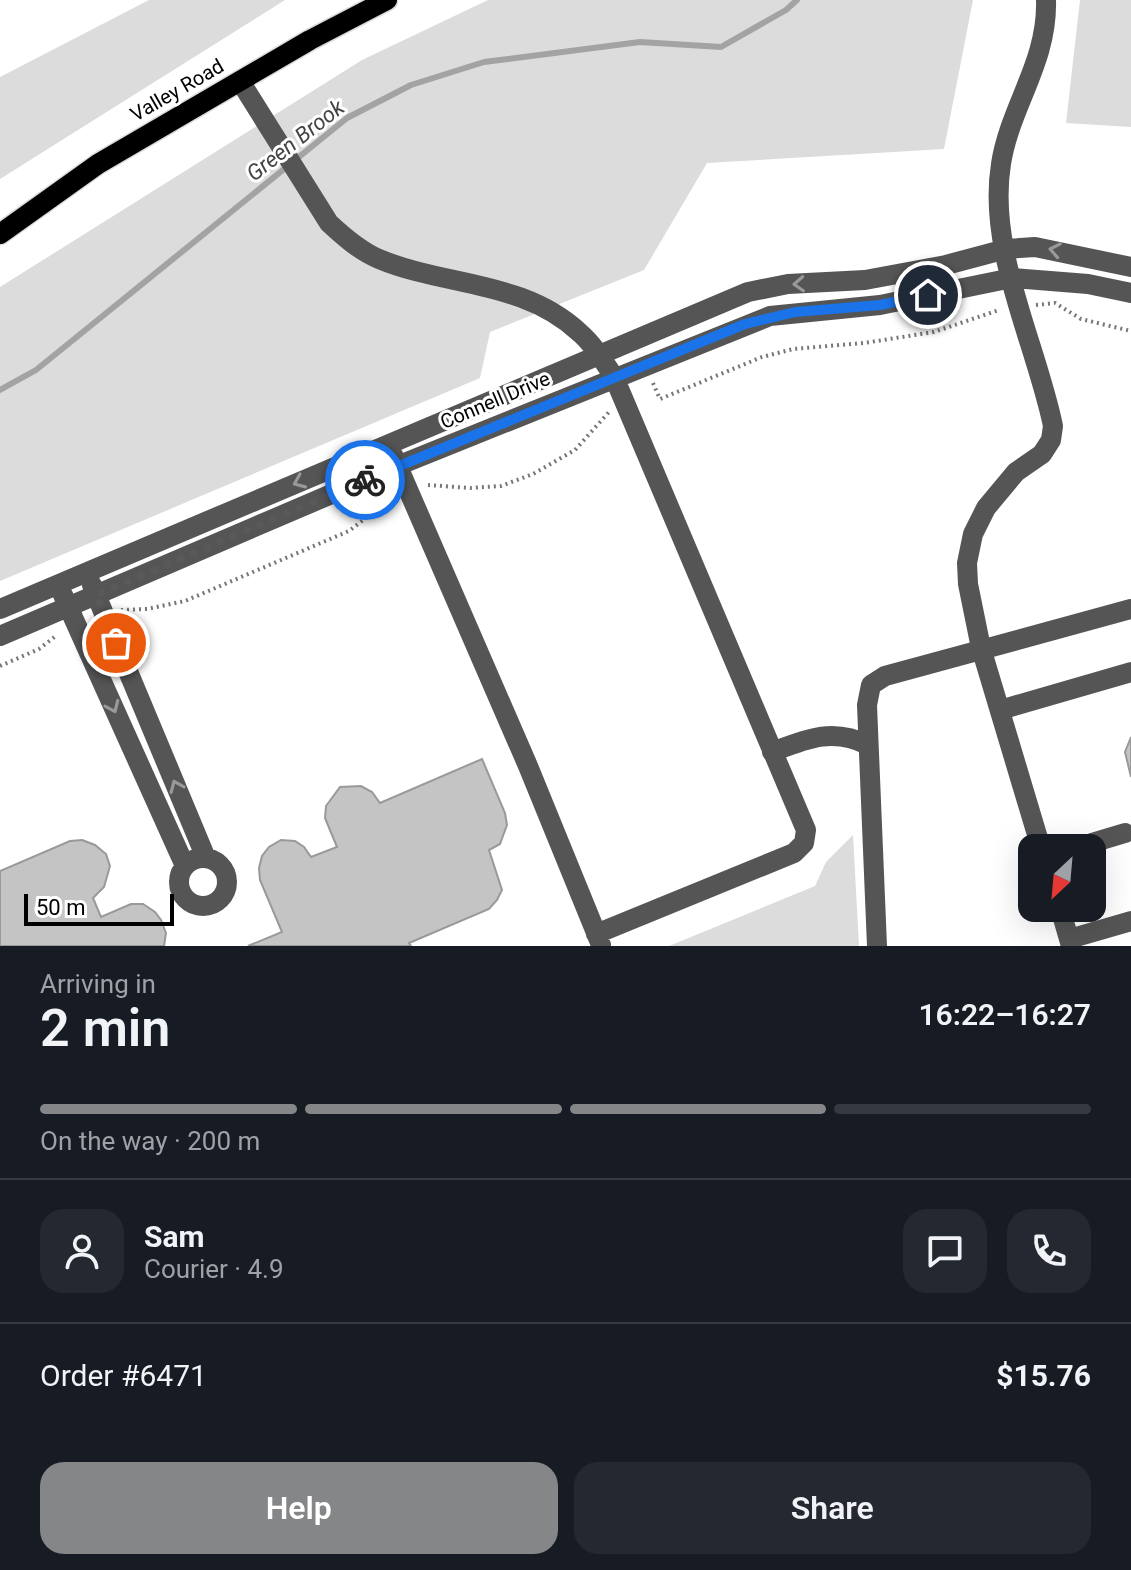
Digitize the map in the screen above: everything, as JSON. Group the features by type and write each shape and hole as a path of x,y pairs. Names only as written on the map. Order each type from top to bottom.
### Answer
{"main road":[{"name":"Valley Road","path":"0,234 98,164 387,0"}],"street":[{"path":"1037,834 981,648 968,584 967,563 973,534 986,508 1016,472 1042,454 1051,440 1053,426 1012,278 1000,219 999,188 1001,163 1010,130 1043,44 1046,0"},
{"path":"240,81 329,223 349,241 378,259 513,293 535,303 581,333 600,356 614,377 806,830 806,837 799,849 598,940 528,766 389,444"},
{"name":"Connell Drive","path":"0,609 748,292 788,284 865,280 909,273 1006,249 1035,247 1131,267"},
{"name":"Connell Drive","path":"0,636 73,617 96,595 397,466 770,316 880,305 1012,278 1074,283 1131,293"},
{"path":"87,572 206,858"},
{"path":"58,584 185,866"},
{"path":"877,946 867,693 876,680 981,648 1131,609"},
{"path":"1000,710 1131,672"},
{"path":"772,752 815,736 828,735 843,736 868,745"},
{"path":"1106,839 1125,833"},
{"path":"198,858 206,858 220,866 227,880 223,895 211,905 196,905 183,896 178,881 185,866 198,858"},
{"path":"1064,922 1070,943 1131,921"}],"path":[{"path":"105,616 121,610 147,609 185,601 349,531 397,494 423,484 470,488 501,486 533,474 575,450 612,408 637,397 652,381 660,399 730,369 783,352 934,332 990,311 1055,303 1081,319 1131,331"},
{"path":"0,666 39,649 61,632 73,617"}],"shaded area":[{"path":"149,0 285,0 0,179 0,77"},
{"path":"488,0 973,0 944,149 707,163 644,270 490,332 480,378 0,581 0,287 362,60"},
{"path":"1080,0 1131,0 1131,127 1066,123"},
{"path":"853,835 859,946 669,946 815,886 826,862"}],"building":[{"path":"1131,737 1131,777 1125,752"},
{"path":"482,759 507,825 500,844 489,850 502,890 489,909 409,943 411,946 248,946 282,932 260,880 262,856 281,840 295,841 311,857 337,847 325,818 326,806 340,787 361,786 372,792 380,803"},
{"path":"82,840 106,854 110,866 104,887 93,898 101,917 131,904 143,904 161,920 166,933 164,946 0,946 0,871 70,841"}],"waterway":[{"name":"Green Brook","path":"0,390 36,370 347,118 411,85 484,62 640,42 721,47 786,10 797,0"}],"way so far":[{"path":"116,643 96,595 365,480"}],"route":[{"path":"365,480 745,324 795,312 880,305 928,295"}]}
